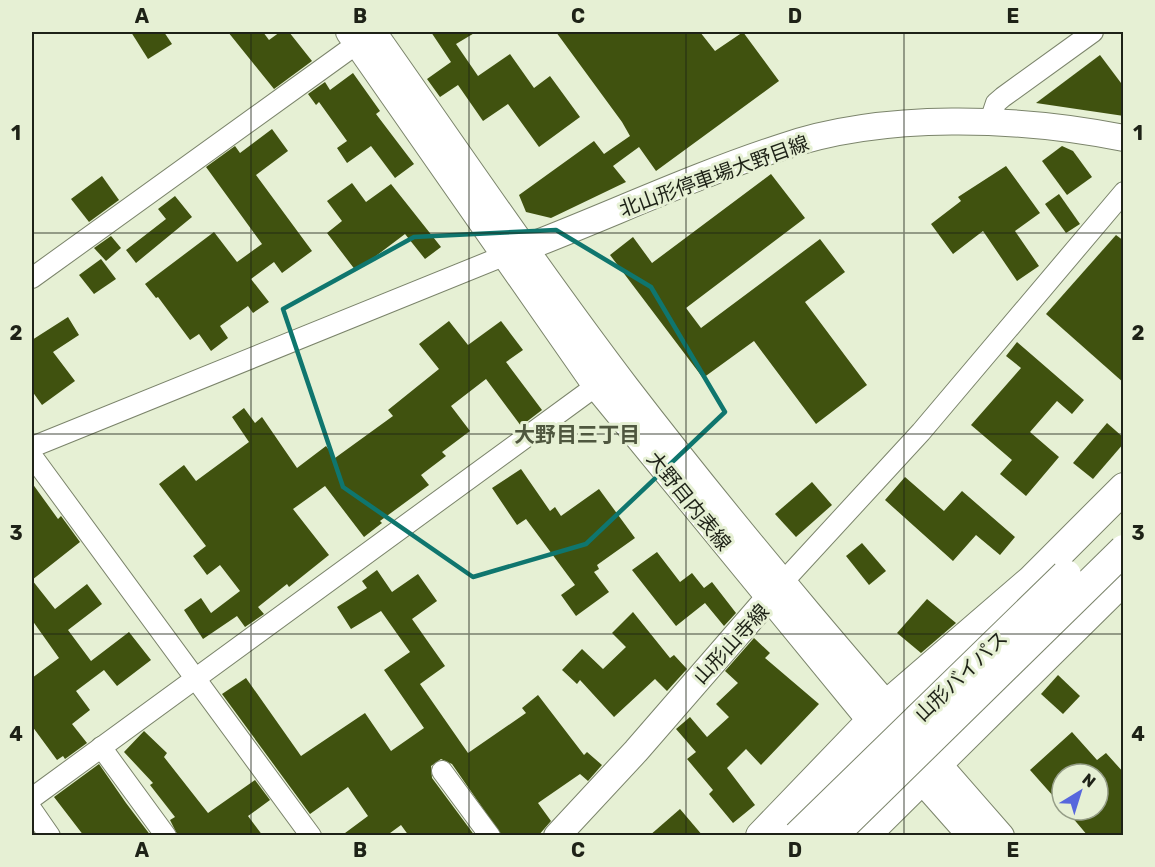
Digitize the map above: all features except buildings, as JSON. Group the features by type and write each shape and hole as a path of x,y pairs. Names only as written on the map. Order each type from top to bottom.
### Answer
{"highway":[{"path":"761,836 879,713 1032,580 1124,488"},
{"name":"山形バイパス","path":"798,836 1066,575 1124,515"},
{"name":"山形バイパス","path":"832,836 1124,550"},
{"path":"864,836 1124,579"}],"main road":[{"path":"360,35 516,252"},
{"name":"北山形停車場大野目線","path":"516,252 783,146 853,130 927,123 990,121 1124,138"},
{"name":"大野目内表線","path":"516,252 596,387 775,591"},
{"name":"大野目内表線","path":"516,252 626,386 775,591"},
{"name":"山形山寺線","path":"557,836 636,751 775,591 929,772 971,836"},
{"name":"山形山寺線","path":"929,772 1001,836"}],"street":[{"path":"990,121 996,103 1093,32"},
{"path":"32,278 360,35"},
{"path":"775,591 921,432 1124,192"},
{"path":"32,447 516,252"},
{"path":"32,798 596,387"},
{"path":"32,456 311,836"},
{"path":"101,747 166,836"},
{"path":"442,771 490,836"},
{"path":"32,810 50,836"}],"highlighted area":[{"path":"556,230 651,287 725,412 586,544 473,577 343,487 283,309 414,237"}],"district":[{"name":"大野目三丁目","path":"577,435"}]}
